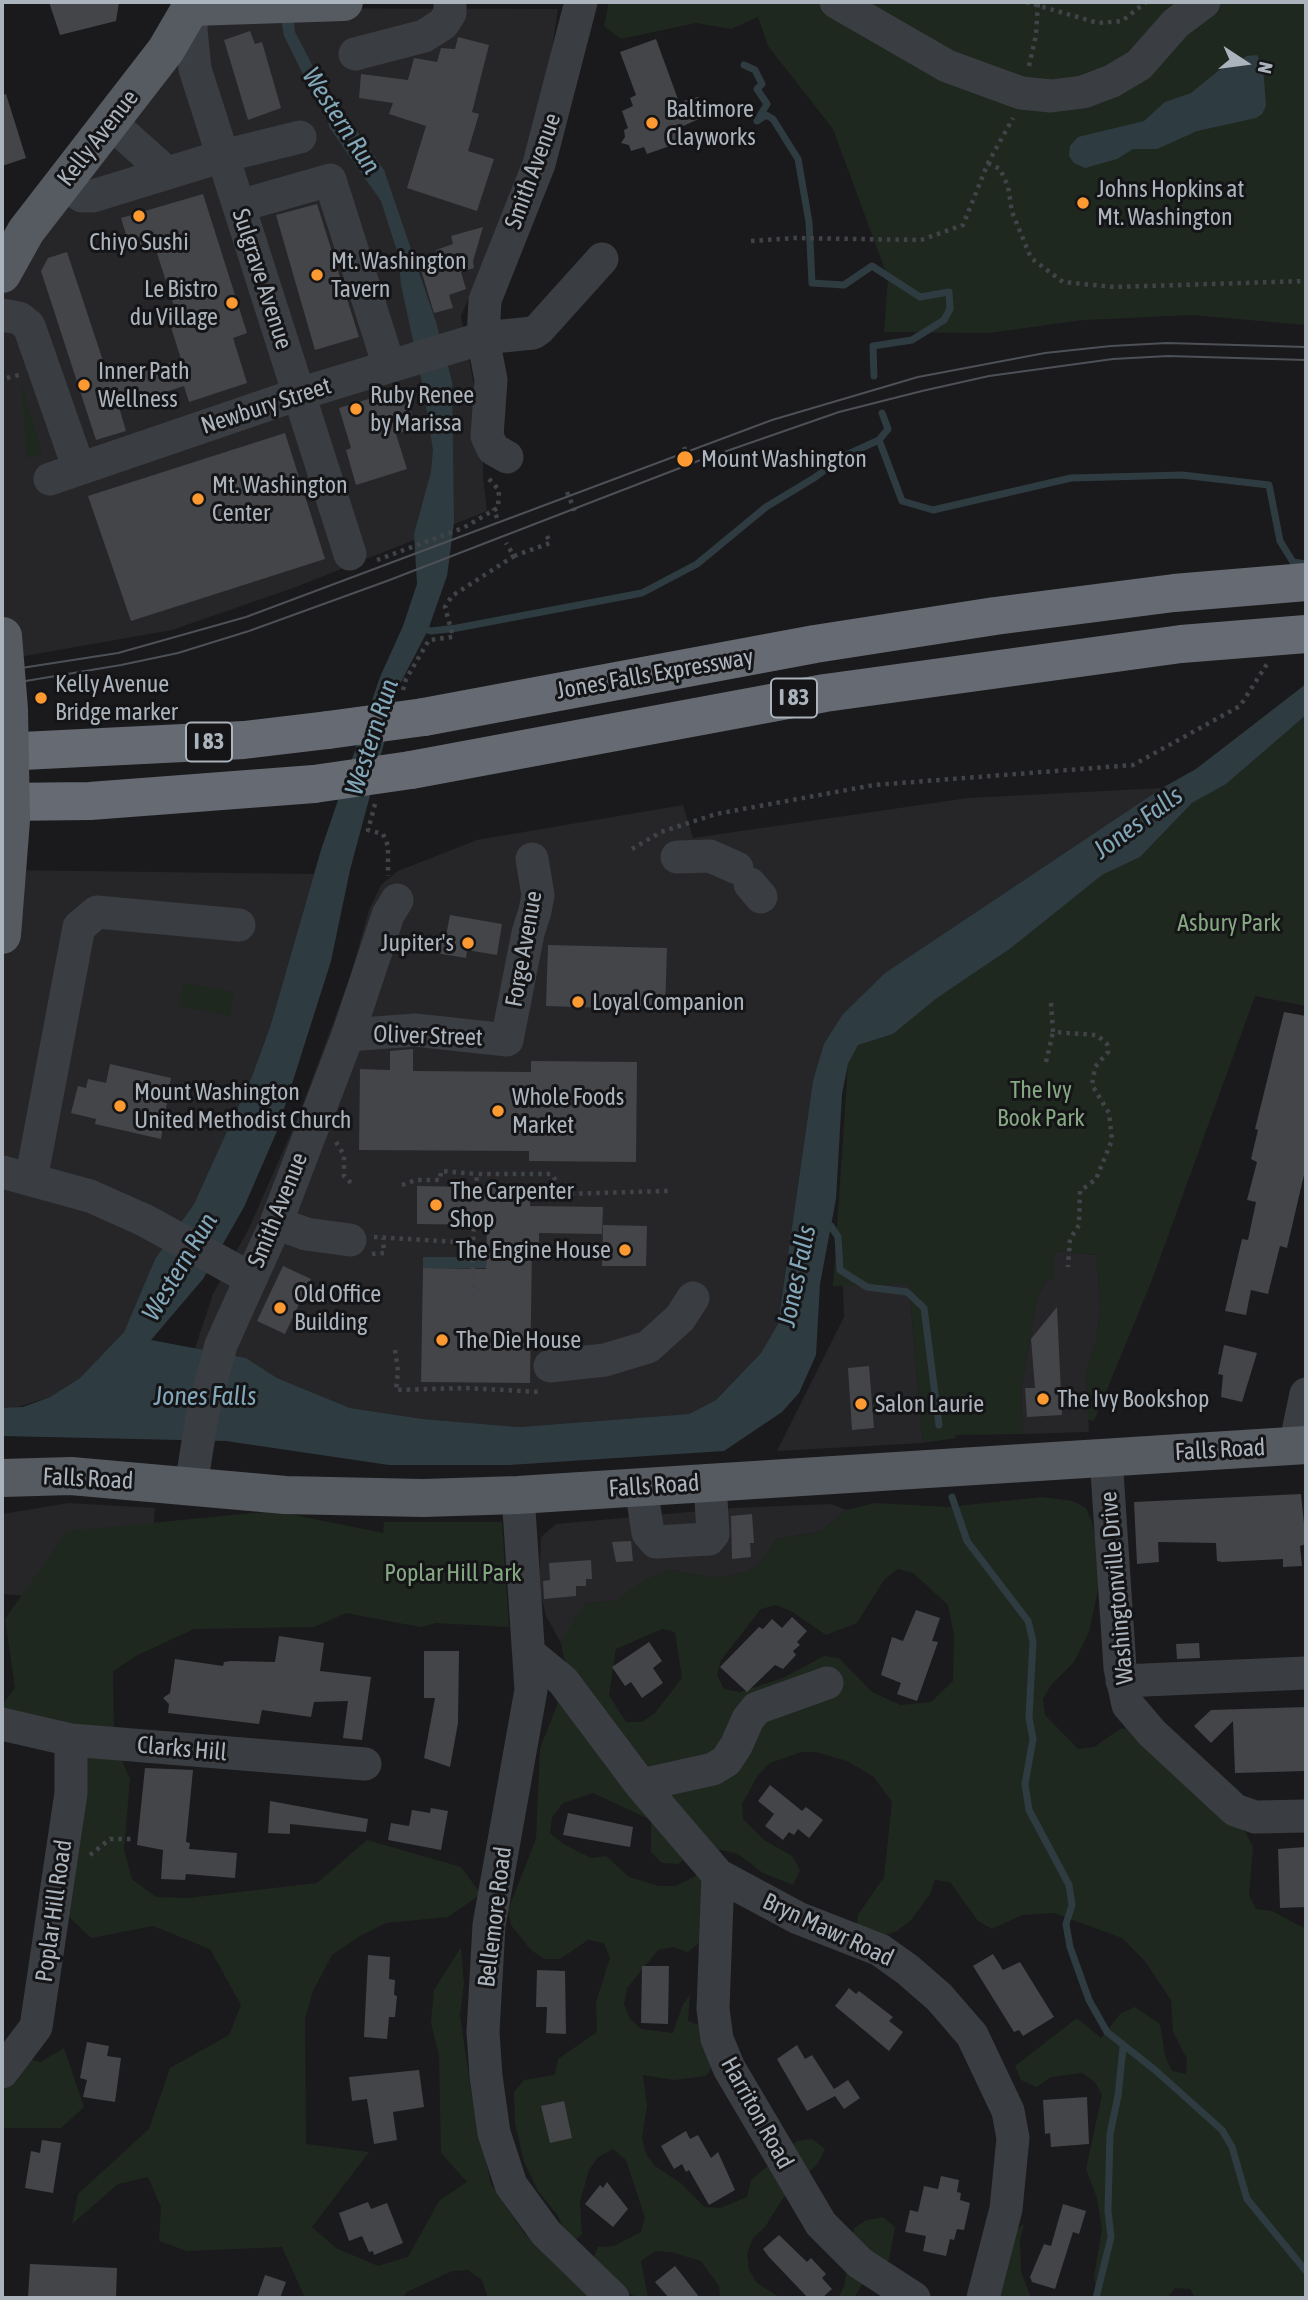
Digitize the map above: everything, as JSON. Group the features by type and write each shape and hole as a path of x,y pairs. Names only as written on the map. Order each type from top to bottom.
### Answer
{"highway":[{"name":"Jones Falls Expressway","path":"2,752 205,743 328,730 424,717 815,644 995,616 1174,593 1306,582"},
{"name":"Jones Falls Expressway","path":"2,802 90,801 314,784 411,770 825,692 1181,644 1306,634"}],"main road":[{"path":"192,3 260,7 327,3"},
{"name":"Kelly Avenue","path":"2,274 26,231 166,50 192,3"},
{"path":"2,935 11,820 9,709 3,630"},
{"name":"Falls Road","path":"2,1478 192,1471 285,1495 423,1498 518,1495 1300,1446"}],"street":[{"path":"355,54 424,36 443,24 450,13 450,2"},
{"name":"Smith Avenue","path":"507,457 493,449 486,436 491,380 483,338 485,300 539,164 581,2"},
{"path":"836,2 947,66 1021,93 1062,95 1083,92 1112,81 1139,65 1177,23 1204,2"},
{"name":"Sulgrave Avenue","path":"192,3 191,30 195,69 350,554"},
{"path":"110,122 167,173"},
{"path":"63,184 82,196 93,196 223,156 300,137"},
{"path":"239,205 330,180 398,363"},
{"name":"Newbury Street","path":"2,315 19,318 29,326 65,474 446,347 483,338 533,333 602,259"},
{"path":"677,857 710,856 749,883"},
{"name":"Forge Avenue","path":"507,1040 528,933 536,911 537,886 532,859"},
{"name":"Smith Avenue","path":"192,1471 211,1376 232,1316 236,1270 276,1223 348,1035 388,915 397,900"},
{"path":"236,1270 144,1220 90,1196 16,1176 79,927 97,912 239,925"},
{"name":"Oliver Street","path":"348,1035 415,1030 507,1040"},
{"path":"276,1223 306,1234 350,1240"},
{"path":"550,1366 605,1360 648,1347 680,1318 693,1298"},
{"path":"1300,1446 1306,1394"},
{"name":"Washingtonville Drive","path":"1106,1457 1122,1681 1128,1705 1234,1811 1255,1817 1306,1816"},
{"path":"641,1487 648,1533 656,1542 696,1540 709,1539 713,1534 710,1482"},
{"name":"Bellemore Road","path":"518,1495 530,1654 528,1724 489,1925 483,2032 489,2105 502,2164 522,2202 546,2233 613,2298"},
{"name":"Bryn Mawr Road","path":"530,1654 563,1681 642,1785 718,1875 798,1918 880,1950 939,1997 972,2035 1008,2112 1013,2138 1006,2209 983,2298"},
{"path":"1122,1681 1306,1673"},
{"path":"642,1785 713,1769 726,1761 757,1708 827,1683"},
{"name":"Clarks Hill","path":"2,1724 71,1740 365,1764"},
{"name":"Poplar Hill Road","path":"2,2071 36,2027 71,1793 71,1740"},
{"name":"Harriton Road","path":"718,1875 713,2009 718,2039 729,2068 821,2224 860,2263 914,2298"}],"path":[{"path":"1026,2 1098,23 1122,21 1146,2"},
{"path":"751,241 794,238 921,240 963,225 988,163 1019,106 1036,35 1038,5"},
{"path":"988,163 1000,170 1008,186 1012,212 1031,258 1063,282 1114,287 1306,281"},
{"path":"684,447 692,469"},
{"path":"567,492 576,514"},
{"path":"395,554 455,531 495,510"},
{"path":"429,640 453,636 445,607 452,596 514,555 550,543 547,537"},
{"path":"506,543 514,555"},
{"path":"632,849 661,832 716,814 874,785 1133,765 1240,706 1267,669 1269,652"},
{"path":"368,830 383,834"},
{"path":"1046,1062 1053,1032 1051,1003"},
{"path":"1053,1032 1097,1035 1107,1044 1108,1052 1095,1067 1092,1085 1109,1113 1112,1140 1096,1179 1080,1191 1079,1225 1070,1239 1068,1267"},
{"path":"332,1135 344,1155 344,1176 352,1184"},
{"path":"402,1185 416,1180 440,1180 441,1171 551,1174 566,1194 668,1191"},
{"path":"472,1322 477,1174"},
{"path":"383,1238 473,1243"},
{"path":"395,1350 398,1371 396,1390 466,1388 551,1392 550,1366"},
{"path":"62,1857 87,1858 110,1839 131,1839"}],"shaded area":[{"path":"197,8 558,9 549,69 534,125 509,202 461,316 483,434 483,477 487,511 296,587 172,630 2,660 2,294 8,266"},
{"path":"1162,788 885,973 843,1014 813,1081 778,1324 761,1353 716,1400 689,1414 519,1427 423,1419 350,1408 277,1378 246,1358 194,1351 213,1294 249,1228 298,1117 350,977 369,910 381,885 398,871 477,840 683,805 693,838 968,798"},
{"path":"2,870 314,874 270,1027 252,1076 194,1204 155,1259 124,1332 80,1378 50,1397 8,1410 2,1408"},
{"path":"1054,1251 1097,1255 1100,1306 1097,1338 1086,1371 1089,1432 1023,1434 1021,1390 1037,1298 1047,1280 1054,1280"},
{"path":"909,1284 923,1443 777,1451 844,1317 843,1285"},
{"path":"69,1503 155,1508 147,1606 2,1594 2,1514"},
{"path":"831,1504 846,1510 822,1531 777,1539 760,1564 746,1572 715,1578 670,1570 642,1582 618,1600 586,1604 561,1643 546,1616 539,1588 541,1537 556,1524 733,1508"}],"green space":[{"name":"Johns Hopkins at Mt. Washington","path":"609,2 1306,2 1306,325 1192,315 1083,320 989,333 884,332 888,278 833,129 768,46 758,17 731,29 696,23 621,39 604,26"},
{"path":"21,380 42,453 27,459"},
{"name":"The Ivy Book Park","path":"1306,715 1306,1006 1255,996 1152,1280 1094,1421 1088,1420 1086,1371 1097,1338 1100,1306 1097,1255 1054,1251 1054,1280 1047,1280 1037,1298 1021,1390 1023,1434 955,1435 956,1438 923,1443 909,1284 833,1286 848,1064 858,1045 893,1034 937,998 1011,948 1102,875 1140,857 1192,803 1226,784"},
{"path":"183,983 234,992 230,1016 179,1006"},
{"path":"1042,1497 1073,1501 1086,1508 1092,1522 1102,1570 1089,1632 1074,1662 1051,1685 1043,1699 1045,1715 1078,1749 1094,1747 1120,1729 1135,1728 1246,1833 1253,1847 1249,1895 1256,1909 1272,1911 1306,1929 1306,2298 1195,2298 1190,2289 1175,2288 1167,2298 1097,2298 1094,2276 1102,2230 1097,2198 1086,2169 1102,2095 1095,2082 1082,2073 1051,2077 1036,2087 1021,2080 1015,2066 1077,2018 1101,2038 1120,2014 1135,2007 1160,2024 1165,2056 1172,2071 1186,2074 1187,2059 1173,2031 1171,2000 1145,1961 1122,1938 1054,1913 1022,1915 992,1929 978,1921 950,1882 935,1880 930,1894 911,1920 897,1931 867,1941 856,1930 858,1915 884,1877 892,1802 874,1777 847,1761 816,1752 801,1752 770,1763 758,1775 742,1804 743,1819 764,1840 792,1856 800,1870 793,1885 763,1873 738,1854 722,1850 691,1854 678,1864 662,1863 651,1852 651,1820 593,1793 563,1803 552,1817 550,1833 563,1844 591,1858 606,1856 629,1877 659,1886 675,1886 704,1872 713,1931 688,1952 673,1947 658,1950 627,1988 624,2004 630,2019 641,2029 673,2033 683,2004 690,1995 688,2021 716,2031 715,2063 706,2076 674,2080 643,2075 647,2106 642,2138 646,2154 655,2166 682,2184 704,2207 720,2208 747,2197 751,2180 797,2141 812,2139 825,2149 818,2163 783,2198 765,2227 753,2238 747,2253 749,2270 757,2283 781,2298 720,2298 719,2286 701,2261 671,2252 655,2251 641,2261 648,2298 639,2298 607,2284 592,2261 598,2247 614,2246 641,2232 645,2218 626,2160 613,2149 598,2157 589,2170 580,2202 582,2234 570,2245 558,2216 538,2191 524,2162 515,2123 514,2092 524,2080 555,2075 558,2059 597,2032 596,2002 610,1958 604,1943 588,1940 560,1959 544,1959 531,1950 511,1925 508,1910 536,1839 540,1748 564,1688 576,1688 561,1643 576,1616 586,1604 618,1600 641,1582 670,1570 715,1578 746,1572 760,1564 777,1539 822,1531 846,1510 875,1503 948,1507","holes":["898,1569 913,1573 948,1605 954,1635 953,1681 931,1702 900,1705 872,1692 839,1658 824,1656 783,1678 740,1692 724,1689 717,1675 721,1660 761,1609 776,1605 791,1611 826,1635 857,1623 884,1580","662,1629 675,1632 682,1678 655,1713 642,1722 626,1722 609,1695 616,1649"]},
{"name":"Poplar Hill Park","path":"275,1511 383,1533 384,1522 502,1522 509,1627 436,1623 420,1627 346,1613 314,1627 194,1629 138,1655 113,1671 114,1742 130,1779 124,1850 132,1879 156,1897 188,1898 317,1883 367,1840 461,1867 481,1894 448,1917 386,1923 358,1937 332,1955 313,1991 305,2019 306,2144 369,2152 312,2227 336,2248 378,2266 408,2257 439,2201 467,2182 441,2153 439,2055 431,2023 434,1990 461,1947 464,1984 460,2015 471,2091 491,2184 524,2233 593,2298 488,2298 482,2280 468,2270 452,2271 407,2292 402,2298 305,2298 282,2247 187,2251 159,2241 161,2207 148,2177 118,2184 72,2224 78,2194 149,2129 170,2068 229,2035 241,2005 210,1949 153,1926 91,1938 67,1915 81,1734 2,1736 2,1705 15,1688 5,1619 67,1531"},
{"path":"64,2048 84,2107 61,2128 2,2128 2,2052 40,2062"},
{"path":"883,2217 895,2227 889,2260 864,2281 854,2298 838,2298 844,2287 854,2228 867,2220"},
{"path":"1024,2224 1020,2240 1021,2272 1031,2298 992,2298 1012,2233"}],"water":[{"path":"278,2 292,2 295,32 318,76 384,170 436,322 452,381 454,523 447,576 428,630 400,684 350,870 331,961 277,1131 244,1207 203,1279 151,1340 246,1358 277,1378 350,1408 423,1419 519,1427 689,1414 716,1400 761,1353 778,1324 813,1081 824,1044 843,1014 885,973 1162,788 1196,769 1306,684 1306,715 1226,784 1192,803 1140,857 1102,875 1011,948 937,998 893,1034 858,1045 848,1064 842,1094 836,1199 820,1284 816,1355 799,1393 782,1412 724,1451 509,1465 389,1465 226,1441 2,1436 2,1408 23,1407 50,1397 80,1378 124,1332 155,1259 194,1204 252,1076 270,1027 321,850 380,677 403,626 417,584 414,534 431,472 433,450 423,387 401,285 398,254 381,201 329,127 326,108 310,89 284,36"},
{"path":"1257,55 1263,67 1266,106 1256,118 1197,131 1157,149 1133,149 1117,159 1085,168 1074,163 1069,156 1070,146 1078,137 1144,121 1165,102 1191,93 1218,71 1247,56"},
{"path":"423,1257 486,1257 486,1268 423,1268"}],"building":[{"path":"49,2 119,2 116,21 60,35"},
{"path":"250,31 255,44 262,42 281,108 248,120 224,40"},
{"path":"458,37 489,45 472,112 479,114 468,151 494,159 477,211 407,188 426,126 389,114 393,103 359,98 361,74 408,80 414,58 437,62 441,48 455,49"},
{"path":"656,39 679,102 698,97 705,116 679,128 684,141 647,154 644,147 631,151 629,145 621,143 625,137 624,130 628,128 622,111 633,106 630,98 636,95 620,52"},
{"path":"6,94 26,158 2,166 2,95"},
{"path":"203,194 247,333 233,338 247,383 189,402 184,386 119,407 126,431 96,440 41,271 48,258 67,252 110,382 181,359 166,311 175,309 154,244 131,251 121,218"},
{"name":"Mt. Washington Tavern","path":"317,204 359,337 315,350 276,215"},
{"path":"483,227 473,261 474,268 461,272 466,289 449,295 453,308 434,313 419,263 438,257 436,250 453,244 451,236"},
{"path":"404,388 416,428 396,434 407,469 356,485 346,450 351,448 339,408"},
{"path":"285,433 325,559 131,621 88,496"},
{"name":"Jupiter's","path":"450,915 502,924 497,955 467,950 466,958 436,953 438,935 446,936"},
{"path":"548,945 667,948 665,1010 546,1006"},
{"path":"1284,1012 1306,1016 1306,1166 1287,1248 1280,1246 1268,1294 1251,1290 1246,1315 1225,1311 1242,1239 1248,1240 1256,1202 1247,1200 1257,1162 1251,1159 1258,1130 1255,1129"},
{"name":"Whole Foods Market","path":"413,1049 413,1071 531,1072 531,1061 637,1062 636,1162 529,1161 529,1151 359,1150 360,1069 390,1070 390,1051"},
{"name":"Mount Washington United Methodist Church","path":"110,1064 171,1078 161,1139 95,1124 96,1119 71,1113 78,1086 86,1088 88,1079 106,1083"},
{"path":"417,1186 531,1188 530,1206 603,1207 602,1234 539,1233 539,1244 532,1244 530,1383 421,1382 423,1268 486,1269 487,1225 417,1224"},
{"name":"The Engine House","path":"603,1225 647,1226 646,1266 602,1266"},
{"name":"Old Office Building","path":"283,1266 311,1279 285,1334 257,1321"},
{"path":"1057,1307 1062,1415 1027,1417 1025,1388 1035,1388 1031,1339"},
{"path":"1224,1345 1257,1353 1242,1402 1221,1397 1223,1375 1218,1374"},
{"name":"Salon Laurie","path":"869,1366 874,1428 852,1430 848,1368"},
{"path":"1301,1494 1306,1544 1300,1546 1302,1566 1283,1567 1283,1559 1222,1562 1217,1561 1216,1543 1158,1542 1159,1562 1137,1564 1134,1502"},
{"path":"752,1514 754,1543 750,1543 751,1557 732,1559 731,1516"},
{"path":"631,1541 633,1561 616,1562 612,1542"},
{"path":"591,1560 592,1579 586,1579 586,1586 576,1586 576,1596 544,1599 543,1581 550,1580 549,1563"},
{"path":"916,1610 940,1618 932,1641 938,1642 917,1701 897,1694 901,1683 881,1675 892,1637 903,1641"},
{"path":"792,1617 807,1631 797,1642 800,1645 793,1651 796,1655 783,1669 775,1665 747,1692 720,1667 759,1627 763,1629 772,1619 782,1628"},
{"path":"279,1636 324,1643 320,1671 371,1677 362,1740 343,1738 348,1701 314,1702 311,1717 262,1710 259,1724 168,1713 169,1704 163,1698 170,1693 175,1659 223,1666 224,1662 231,1661 275,1662"},
{"path":"649,1642 662,1661 653,1668 663,1683 642,1698 631,1682 625,1686 612,1667"},
{"path":"1199,1643 1200,1658 1177,1659 1176,1644"},
{"path":"424,1651 459,1651 458,1723 450,1767 424,1758 435,1698 424,1698"},
{"path":"1306,1707 1306,1771 1235,1773 1233,1721 1211,1743 1194,1726 1211,1710"},
{"path":"145,1768 193,1770 186,1842 190,1843 189,1849 237,1853 235,1878 186,1874 185,1880 161,1879 163,1850 137,1845"},
{"path":"770,1785 802,1811 806,1807 823,1820 809,1838 798,1829 794,1835 789,1832 783,1840 765,1826 774,1814 758,1801"},
{"path":"270,1801 368,1819 366,1832 290,1824 290,1834 268,1833"},
{"path":"431,1808 448,1811 441,1850 388,1840 391,1823 409,1826 412,1810 430,1813"},
{"path":"568,1813 633,1827 630,1847 563,1835"},
{"path":"1306,1847 1306,1907 1280,1908 1278,1849"},
{"path":"993,1954 1003,1970 1020,1962 1054,2017 1023,2036 1019,2030 1014,2032 973,1966"},
{"path":"368,1955 390,1957 389,1979 395,1980 394,1995 397,1996 395,2017 389,2017 387,2039 364,2037"},
{"path":"642,1966 669,1966 668,2024 641,2023"},
{"path":"537,1970 565,1971 566,2034 546,2033 547,2007 536,2007"},
{"path":"849,1988 856,1994 859,1991 893,2017 889,2021 903,2032 889,2051 835,2006"},
{"path":"87,2042 109,2046 107,2056 121,2058 115,2102 83,2097 87,2080 80,2078"},
{"path":"797,2045 805,2059 812,2055 834,2089 848,2080 860,2098 844,2109 835,2096 807,2111 777,2059"},
{"path":"419,2070 424,2107 393,2112 397,2140 374,2144 367,2099 352,2101 349,2077"},
{"path":"1087,2097 1089,2144 1051,2147 1050,2133 1045,2134 1043,2100"},
{"path":"564,2101 572,2138 550,2143 541,2106"},
{"path":"686,2131 690,2139 698,2135 711,2158 718,2152 735,2190 709,2205 689,2170 686,2172 682,2164 674,2169 661,2146"},
{"path":"42,2140 61,2143 53,2193 25,2188 31,2151 40,2153"},
{"path":"941,2176 959,2180 957,2192 961,2193 960,2200 970,2203 964,2230 957,2229 954,2240 950,2239 946,2256 923,2251 926,2236 905,2232 910,2210 918,2212 924,2186 938,2189"},
{"path":"607,2182 628,2209 613,2227 585,2204 600,2185 603,2188"},
{"path":"368,2202 371,2209 387,2203 403,2243 374,2255 373,2251 369,2252 362,2236 349,2241 339,2213"},
{"path":"1063,2204 1086,2211 1079,2234 1073,2232 1055,2289 1032,2282 1030,2277 1044,2244 1051,2246"},
{"path":"779,2235 807,2262 811,2258 826,2274 822,2278 832,2289 822,2298 808,2298 763,2249"},
{"path":"30,2264 117,2268 116,2298 28,2298"},
{"path":"675,2266 700,2298 669,2298 655,2282"},
{"path":"265,2275 286,2282 280,2298 257,2298"}],"waterway":[{"path":"744,65 755,70 762,84 757,89 767,104 757,121 766,115 773,119 798,159 809,222 812,283 844,285 872,266 920,297 949,292 950,309 944,320 912,340 873,346 874,376"},
{"path":"421,628 431,631 457,628 642,593 697,564 766,507 844,456 879,440 888,429 882,413"},
{"path":"879,440 902,501 933,510 1071,478 1182,475 1269,485 1280,541 1293,562 1306,564"},
{"name":"Jones Falls","path":"823,1223 831,1226 838,1237 840,1270 867,1287 907,1292 924,1308 939,1425"},
{"path":"952,1497 967,1541 1028,1621 1033,1641 1029,1718 1033,1739 1025,1784 1029,1810 1069,1885 1072,1905 1066,1924 1070,1947 1089,2000 1107,2032 1155,2070 1222,2130 1232,2147 1247,2199 1306,2271"},
{"path":"1096,2298 1111,2237 1108,2211 1110,2134 1118,2096 1123,2047"}],"tram line":[{"path":"2,671 118,653 246,617 772,420 918,377 1045,353 1111,346 1167,343 1306,347"},
{"path":"2,685 178,653 249,631 387,581 698,461 839,412 922,391 989,376 1113,359 1168,356 1306,360"}],"place":[{"name":"Baltimore Clayworks","path":"652,123"},
{"name":"Johns Hopkins at Mt. Washington","path":"1083,203"},
{"name":"Chiyo Sushi","path":"139,216"},
{"name":"Mt. Washington Tavern","path":"317,275"},
{"name":"Le Bistro du Village","path":"232,303"},
{"name":"Inner Path Wellness","path":"84,385"},
{"name":"Ruby Renee by Marissa","path":"356,409"},
{"name":"Mount Washington","path":"685,459"},
{"name":"Mt. Washington Center","path":"198,499"},
{"name":"Kelly Avenue Bridge marker","path":"41,698"},
{"name":"Jupiter's","path":"468,943"},
{"name":"Loyal Companion","path":"578,1002"},
{"name":"Mount Washington United Methodist Church","path":"120,1106"},
{"name":"Whole Foods Market","path":"498,1111"},
{"name":"The Carpenter Shop","path":"436,1205"},
{"name":"The Engine House","path":"625,1250"},
{"name":"Old Office Building","path":"280,1308"},
{"name":"The Die House","path":"442,1340"},
{"name":"The Ivy Bookshop","path":"1043,1399"},
{"name":"Salon Laurie","path":"861,1404"}],"water label":[{"name":"Western Run","path":"341,121"},
{"name":"Western Run","path":"372,737"},
{"name":"Western Run","path":"180,1267"}],"park label":[{"name":"Asbury Park","path":"1229,923"}]}
